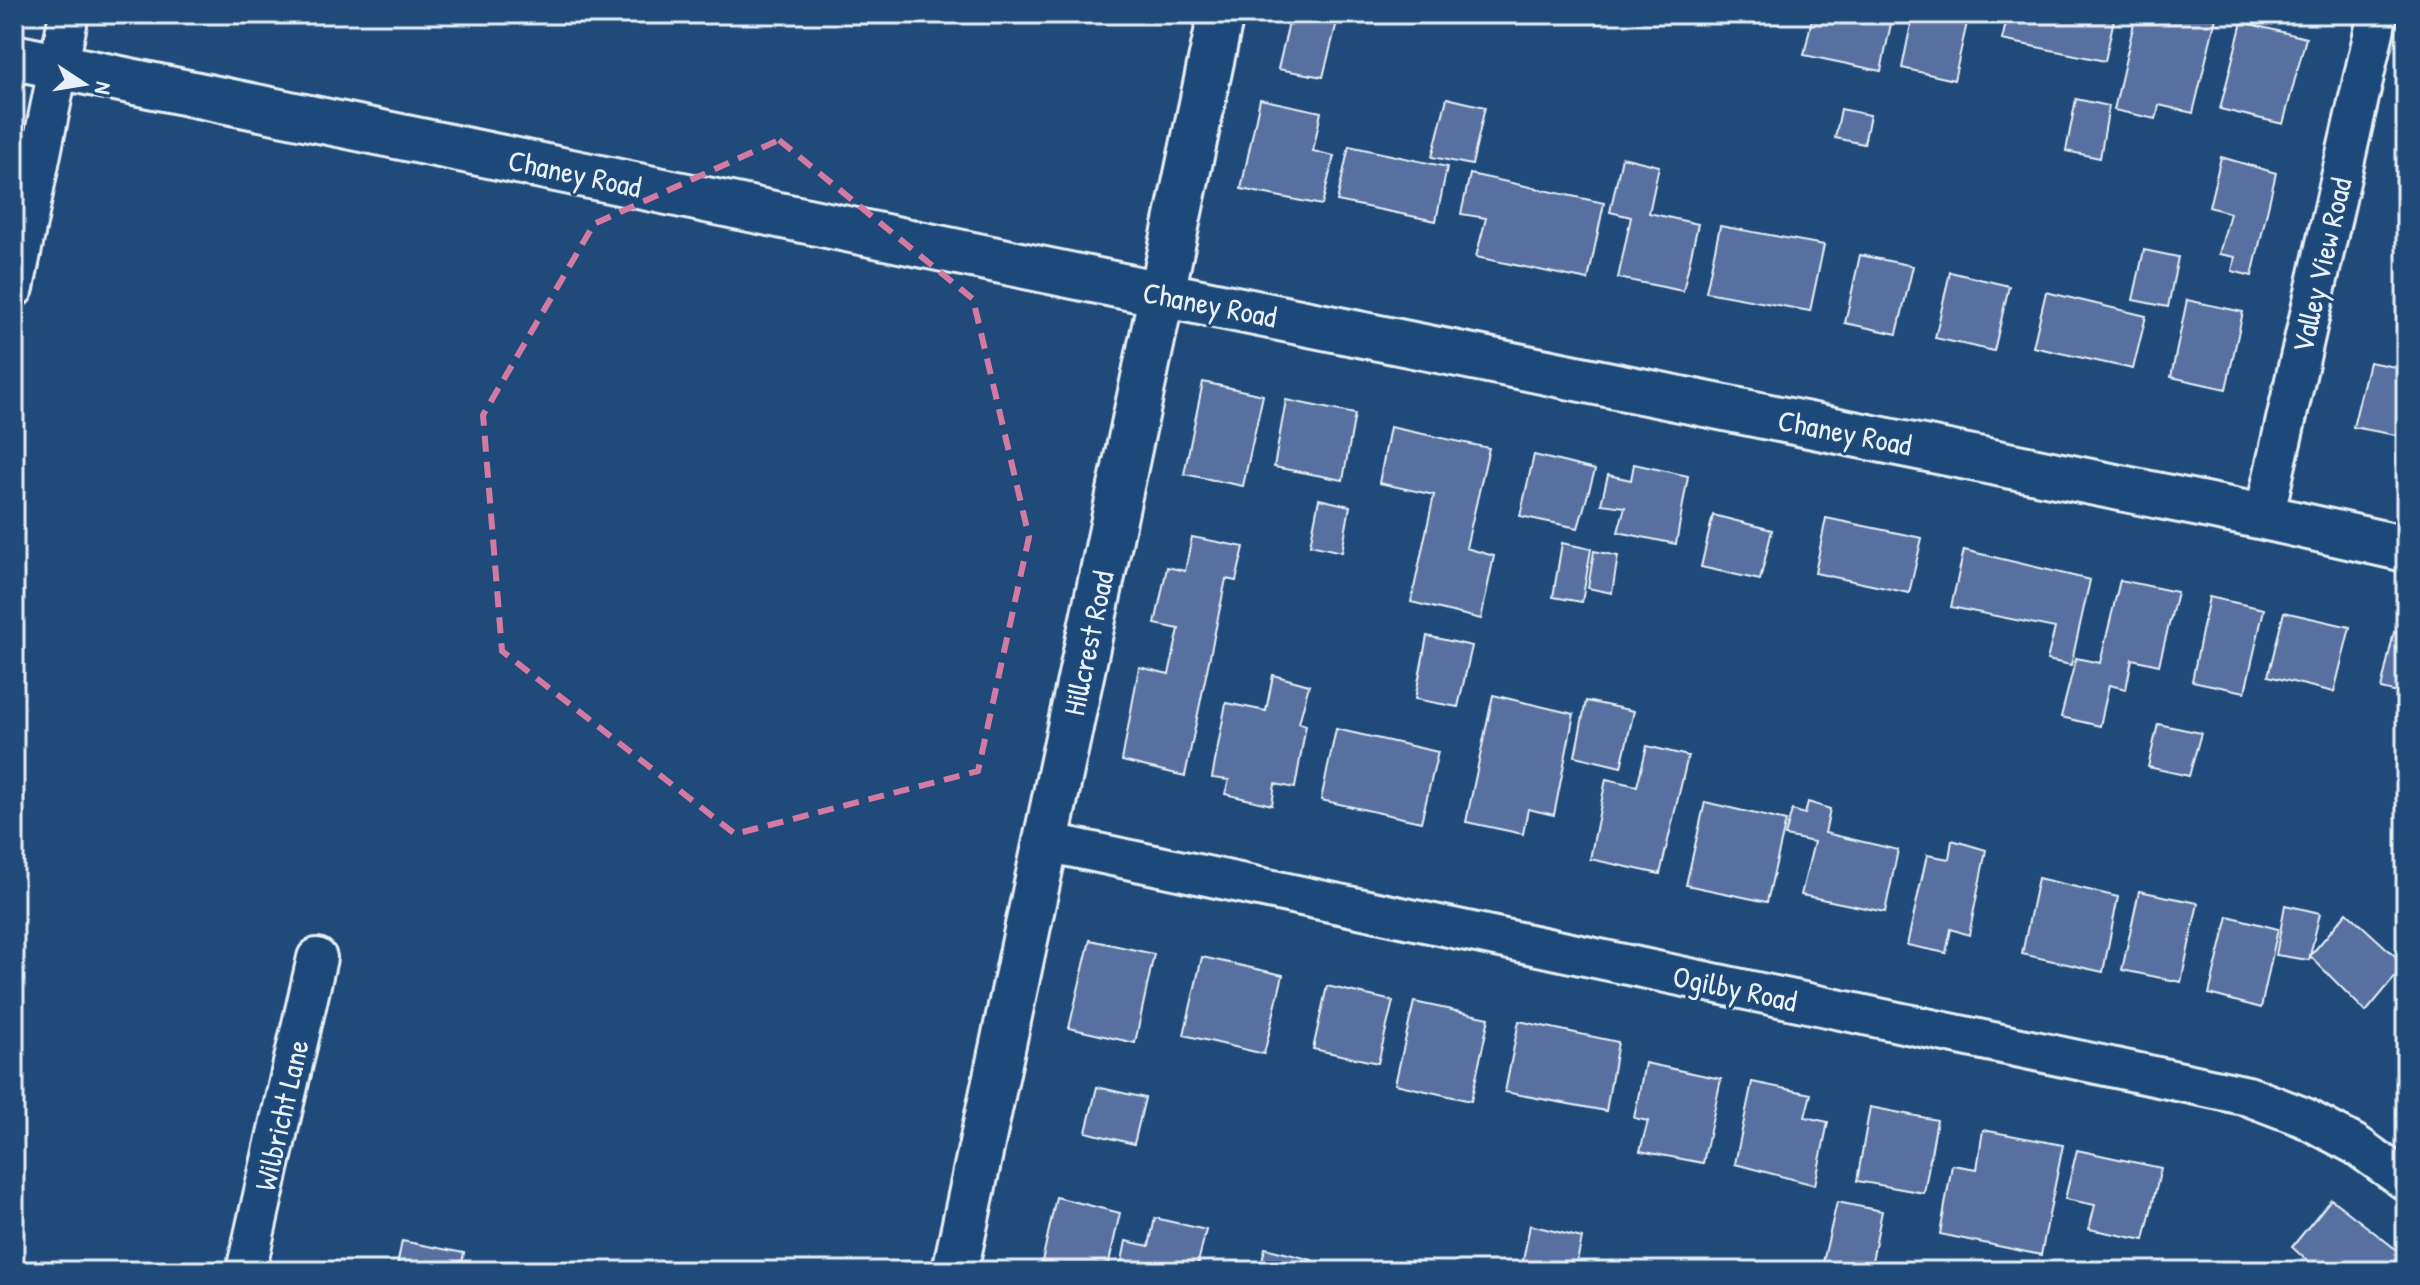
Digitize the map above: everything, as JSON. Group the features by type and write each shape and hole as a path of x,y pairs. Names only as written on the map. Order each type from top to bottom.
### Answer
{"street":[{"path":"14,288 69,14"},
{"name":"Hillcrest Road","path":"955,1271 1221,14"},
{"name":"Valley View Road","path":"2264,517 2378,14"},
{"name":"Chaney Road","path":"14,57 1161,294 2264,517 2406,549"},
{"name":"Ogilby Road","path":"1046,842 2248,1096 2303,1117 2356,1145 2406,1181"},
{"name":"Wilbricht Lane","path":"246,1271 317,958"}],"highlighted area":[{"path":"779,140 973,299 1029,537 978,771 735,834 502,651 483,415 594,224"}],"building":[{"path":"1291,14 1339,14 1323,77 1278,69"},
{"path":"1813,14 1893,14 1881,71 1804,55"},
{"path":"1913,14 1969,14 1954,80 1902,68"},
{"path":"2008,14 2115,14 2105,61 2002,40"},
{"path":"2136,14 2196,14 2216,18 2193,113 2159,105 2156,119 2114,110"},
{"path":"2242,22 2306,38 2283,124 2220,109"},
{"path":"1447,98 1485,107 1472,165 1432,157"},
{"path":"1260,99 1321,112 1313,151 1334,156 1322,205 1241,189"},
{"path":"2076,99 2109,106 2100,158 2066,151"},
{"path":"1841,109 1870,115 1864,144 1835,138"},
{"path":"1349,146 1447,167 1436,221 1337,201"},
{"path":"1622,157 1659,166 1649,213 1698,224 1683,291 1618,278 1631,217 1610,212"},
{"path":"2221,157 2276,173 2252,276 2232,271 2235,257 2219,254 2230,213 2209,207"},
{"path":"1470,174 1604,203 1588,280 1476,257 1486,218 1461,214"},
{"path":"1720,226 1824,245 1810,311 1706,292"},
{"path":"2144,250 2178,257 2168,307 2133,300"},
{"path":"1860,255 1913,266 1897,334 1845,323"},
{"path":"1950,272 2009,286 1994,351 1935,338"},
{"path":"2046,292 2146,316 2133,369 2033,347"},
{"path":"2187,300 2243,312 2226,389 2171,377"},
{"path":"2369,362 2406,369 2406,437 2353,427"},
{"path":"1203,382 1263,395 1243,486 1184,474"},
{"path":"1286,400 1355,414 1343,480 1274,467"},
{"path":"1390,427 1489,448 1466,548 1494,556 1481,619 1411,602 1434,495 1379,483"},
{"path":"1534,455 1595,470 1578,528 1520,516"},
{"path":"1634,464 1688,476 1676,544 1618,532 1625,507 1601,504 1608,475 1631,480"},
{"path":"1319,499 1350,506 1342,552 1310,545"},
{"path":"1713,515 1772,530 1760,580 1701,567"},
{"path":"1826,518 1922,538 1909,593 1815,573"},
{"path":"1192,537 1244,547 1236,581 1226,579 1185,776 1122,761 1139,667 1169,674 1179,629 1155,624 1167,567 1185,571"},
{"path":"1562,543 1591,549 1582,602 1553,597"},
{"path":"1964,550 2090,580 2071,665 2047,660 2055,628 1951,607"},
{"path":"1594,551 1618,556 1612,593 1588,588"},
{"path":"2120,580 2177,592 2159,665 2132,659 2126,689 2109,685 2100,726 2061,717 2076,658 2100,663"},
{"path":"2209,597 2264,609 2245,692 2192,681"},
{"path":"2284,612 2350,627 2334,692 2268,676"},
{"path":"2394,632 2406,635 2406,695 2381,689"},
{"path":"1427,636 1472,646 1458,707 1415,699"},
{"path":"1273,675 1309,685 1299,723 1306,725 1295,788 1275,784 1272,805 1225,794 1229,780 1212,778 1226,703 1266,711"},
{"path":"1493,695 1574,714 1554,815 1528,809 1523,834 1466,822"},
{"path":"1586,701 1634,711 1621,767 1575,756"},
{"path":"2158,724 2201,733 2189,776 2148,767"},
{"path":"1336,729 1438,752 1421,822 1321,800"},
{"path":"1647,746 1688,756 1660,874 1590,859 1606,779 1637,786"},
{"path":"1705,802 1786,821 1767,902 1686,885"},
{"path":"1808,802 1830,809 1825,833 1898,850 1885,912 1801,895 1814,842 1785,836 1792,810 1805,814"},
{"path":"1952,840 1986,850 1969,935 1951,929 1946,953 1907,945 1927,855 1949,859"},
{"path":"2038,878 2118,897 2103,972 2022,954"},
{"path":"2139,891 2198,903 2181,982 2122,970"},
{"path":"2285,905 2320,913 2309,960 2276,955"},
{"path":"2347,912 2405,965 2366,1012 2310,956"},
{"path":"2228,916 2278,929 2261,1008 2209,994"},
{"path":"1090,940 1154,954 1135,1043 1069,1028"},
{"path":"1202,957 1283,975 1264,1054 1184,1035"},
{"path":"1327,986 1393,1001 1378,1063 1313,1049"},
{"path":"1414,1002 1489,1018 1471,1101 1395,1084"},
{"path":"1519,1021 1618,1042 1606,1111 1505,1092"},
{"path":"1645,1063 1721,1079 1703,1163 1640,1151 1648,1121 1634,1118"},
{"path":"1752,1082 1811,1094 1805,1117 1828,1122 1815,1185 1735,1164"},
{"path":"1097,1087 1145,1098 1134,1144 1086,1132"},
{"path":"1870,1107 1937,1120 1924,1193 1857,1181"},
{"path":"1983,1130 2063,1145 2041,1255 1940,1234 1952,1165 1977,1169"},
{"path":"2077,1150 2161,1168 2144,1240 2089,1229 2095,1205 2065,1199"},
{"path":"1056,1197 1120,1213 1107,1271 1040,1271"},
{"path":"2331,1199 2406,1257 2406,1271 2318,1271 2292,1247"},
{"path":"1837,1202 1882,1211 1870,1271 1821,1271"},
{"path":"1155,1218 1206,1230 1196,1271 1120,1271 1126,1241 1149,1246"},
{"path":"1530,1225 1582,1238 1575,1271 1521,1271"},
{"path":"402,1241 464,1253 460,1271 396,1271"},
{"path":"1265,1248 1312,1260 1310,1271 1260,1271"}]}
